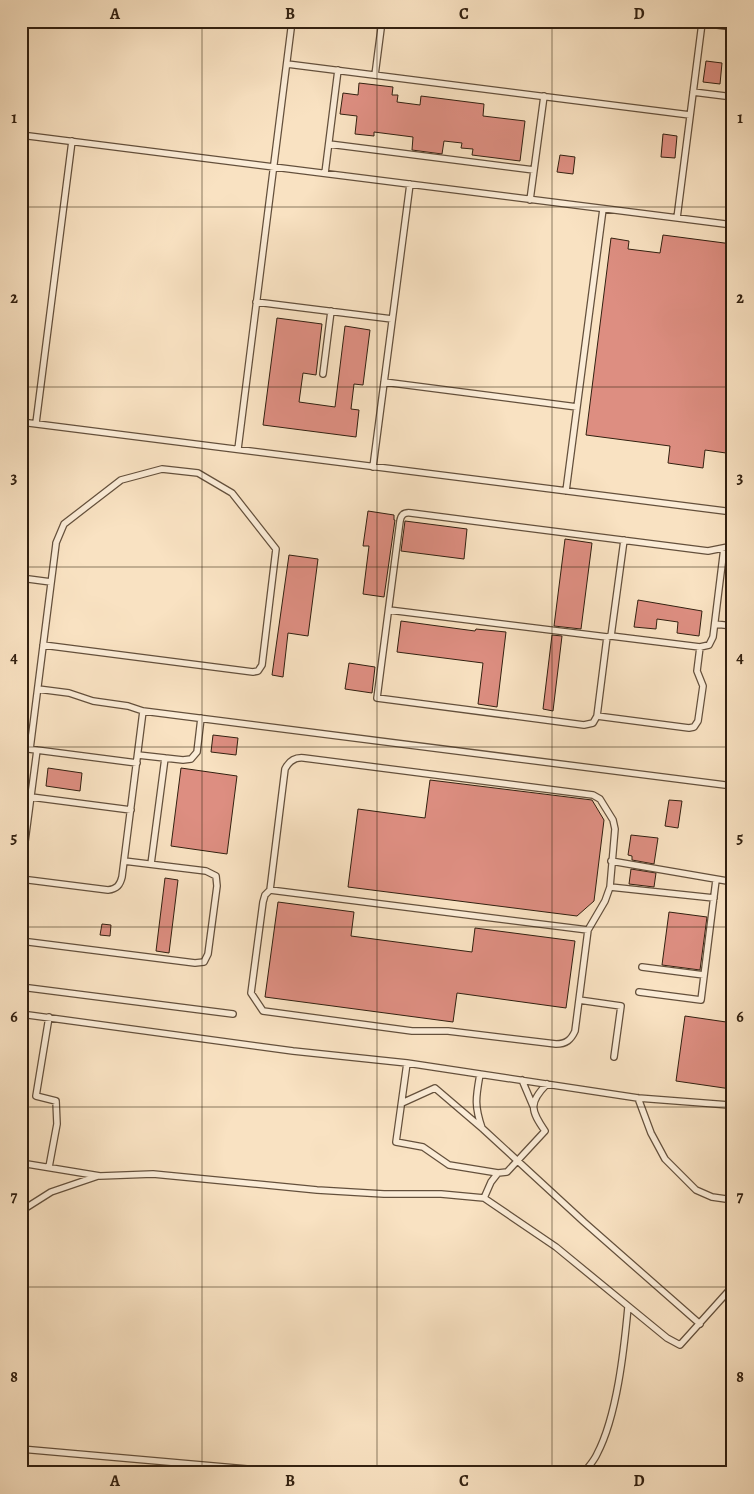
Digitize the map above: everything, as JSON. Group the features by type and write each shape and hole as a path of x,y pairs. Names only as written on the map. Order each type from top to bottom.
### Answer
{"lane":[{"path":"238,449 292,21"},
{"path":"375,75 382,21"},
{"path":"685,21 733,27"},
{"path":"677,218 702,24"},
{"path":"287,64 690,115"},
{"path":"325,173 338,70"},
{"path":"694,92 733,97"},
{"path":"530,200 544,96"},
{"path":"21,135 733,226"},
{"path":"36,424 72,141"},
{"path":"329,144 534,170"},
{"path":"373,467 410,184"},
{"path":"566,491 602,209"},
{"path":"256,302 392,319"},
{"path":"323,374 331,311"},
{"path":"384,382 577,407"},
{"path":"21,422 733,512"},
{"path":"30,749 38,689 43,645 56,542 64,524 122,480 161,469 198,474 232,493 276,551 262,665 256,671 43,645"},
{"path":"624,540 597,716 593,723 584,725 377,698 400,522 402,516 406,513 624,540 708,551 733,546"},
{"path":"389,610 609,637 700,647 707,646 712,641 715,624 724,548"},
{"path":"21,578 51,582"},
{"path":"715,624 733,626"},
{"path":"597,716 689,728 694,727 698,721 703,686 697,671 700,647"},
{"path":"38,689 69,693 93,701 128,706 143,711 733,786"},
{"path":"21,879 111,890 121,882 143,711"},
{"path":"138,755 186,760 193,758 197,752 201,718"},
{"path":"21,748 137,763"},
{"path":"21,872 37,750"},
{"path":"151,864 165,758"},
{"path":"300,758 595,795 600,799 615,825 611,862 610,887 605,901 588,930 574,1034 567,1042 560,1044 448,1030 412,1031 263,1011 251,993 262,902 270,890 286,769 290,761 300,758"},
{"path":"31,798 131,810"},
{"path":"21,941 195,964 202,963 208,954 217,878 208,872 124,861"},
{"path":"611,862 733,882"},
{"path":"638,992 701,1000 716,880"},
{"path":"610,887 714,898"},
{"path":"270,890 588,930"},
{"path":"642,967 704,975"},
{"path":"21,987 233,1014"},
{"path":"579,1000 621,1006 614,1057"},
{"path":"21,1014 294,1051 407,1063 638,1098 733,1104"},
{"path":"49,1018 36,1096 56,1101 57,1124 49,1167"},
{"path":"407,1063 396,1142 423,1147 449,1165 507,1172 545,1131 534,1115 533,1106 522,1080"},
{"path":"480,1074 476,1093 476,1111 483,1129"},
{"path":"533,1106 536,1095 547,1084"},
{"path":"402,1103 435,1088 700,1324"},
{"path":"638,1098 651,1133 665,1160 696,1190 712,1197 733,1200"},
{"path":"21,1163 100,1176 153,1174 317,1190 384,1194 440,1194 484,1198 556,1247 667,1338 680,1345 733,1286"},
{"path":"484,1198 498,1172"},
{"path":"21,1211 51,1192 100,1176"},
{"path":"584,1473 597,1456 606,1435 613,1409 621,1365 628,1307"},
{"path":"21,1449 294,1473"}],"building":[{"path":"706,61 722,63 720,84 703,82"},
{"path":"359,83 393,87 392,95 398,95 397,102 420,105 421,96 484,104 483,116 525,121 520,161 472,155 473,149 461,148 462,143 444,141 442,154 412,150 413,137 374,132 374,136 355,134 357,116 340,114 343,93 358,95"},
{"path":"663,134 677,136 675,158 661,157"},
{"path":"560,155 575,157 573,174 557,172"},
{"path":"663,235 732,244 729,262 733,263 733,454 705,450 703,468 668,463 670,446 586,435 611,238 629,241 628,249 660,253"},
{"path":"277,318 322,324 316,375 303,373 299,402 335,407 345,326 370,330 363,385 354,384 351,409 359,410 356,437 263,425"},
{"path":"368,511 394,515 395,520 384,597 363,594 369,546 363,546"},
{"path":"405,521 467,529 464,559 401,551"},
{"path":"565,539 592,543 581,629 554,626"},
{"path":"289,555 318,559 308,636 288,633 283,677 272,675"},
{"path":"638,600 702,611 699,636 677,633 678,622 657,619 656,629 634,627"},
{"path":"401,621 475,631 476,629 506,632 497,707 478,704 483,663 397,652"},
{"path":"552,635 562,636 553,711 543,709"},
{"path":"349,663 375,667 372,693 345,689"},
{"path":"213,735 238,738 236,755 211,752"},
{"path":"48,768 82,773 80,791 46,786"},
{"path":"181,768 237,776 227,854 171,846"},
{"path":"430,780 592,800 604,820 594,901 577,916 348,887 358,809 425,818"},
{"path":"669,800 682,801 678,828 665,826"},
{"path":"631,835 658,838 654,864 632,860 632,856 628,855"},
{"path":"631,869 656,873 654,887 629,884"},
{"path":"165,878 178,880 169,953 156,951"},
{"path":"278,902 354,912 351,936 472,952 475,928 575,941 566,1008 457,993 453,1022 265,997"},
{"path":"669,912 707,917 700,970 662,965"},
{"path":"102,924 111,925 110,936 100,935"},
{"path":"685,1016 733,1023 731,1089 676,1081"}]}
